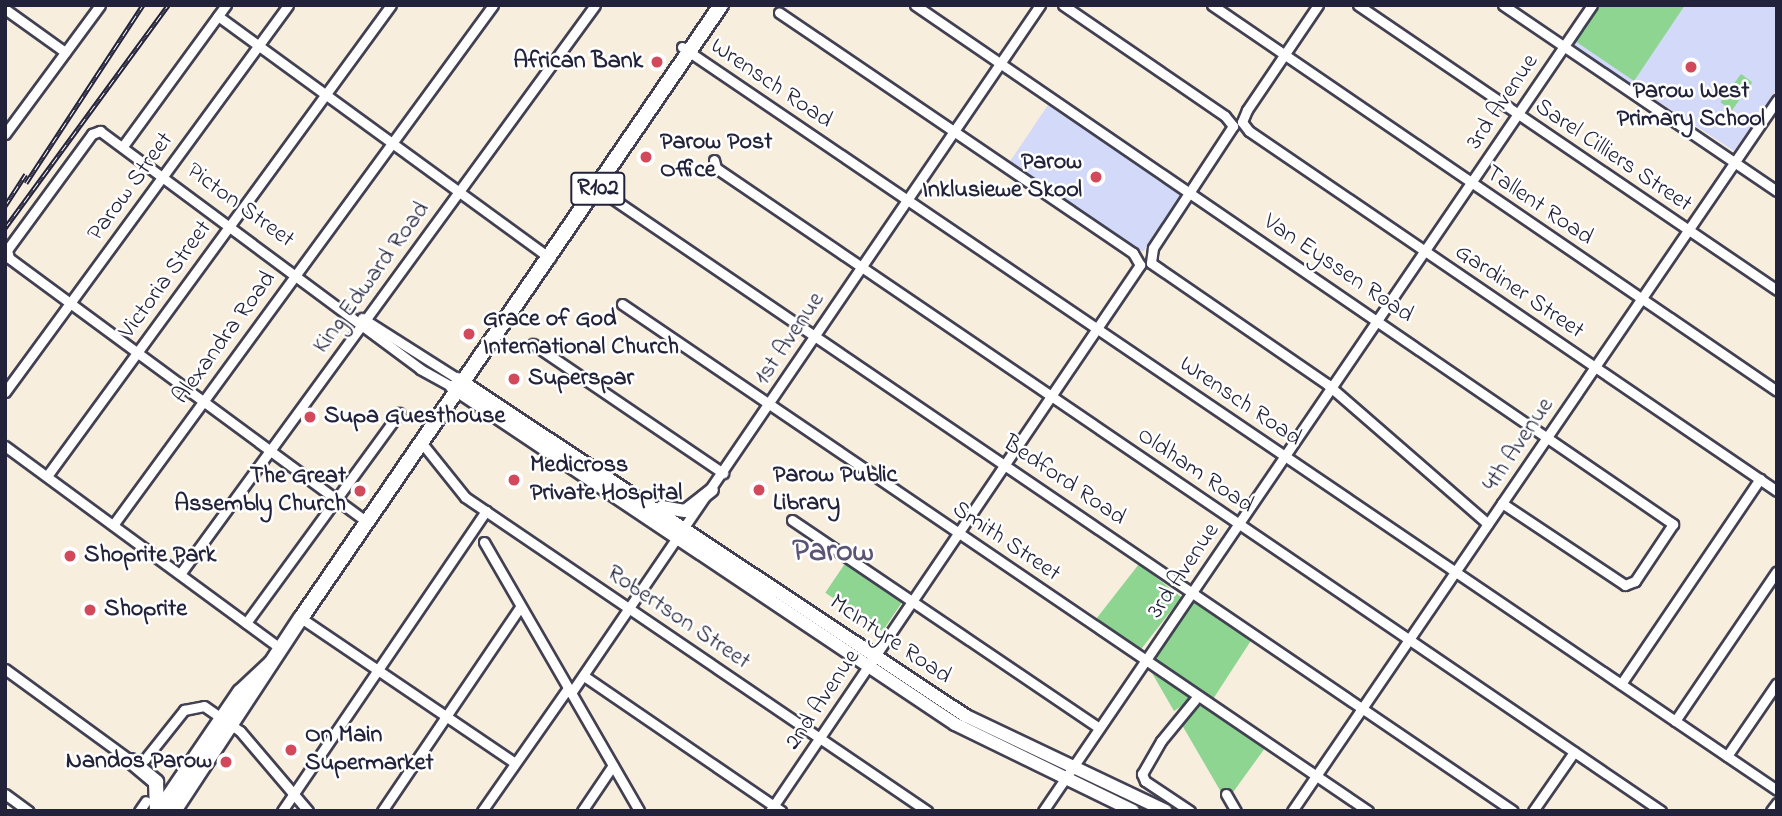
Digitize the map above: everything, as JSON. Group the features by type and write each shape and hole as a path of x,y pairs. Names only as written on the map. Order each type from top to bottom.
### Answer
{"main road":[{"name":"R102","path":"154,807 228,721 271,663 595,186 686,49 711,5"},
{"name":"R102","path":"686,49 721,5"},
{"name":"McIntyre Road","path":"457,388 648,502 682,533"},
{"name":"McIntyre Road","path":"457,388 682,533 872,662 1133,811"},
{"path":"648,502 683,511 712,491"},
{"name":"R102","path":"174,811 228,721"},
{"path":"131,761 156,782 154,807"},
{"name":"McIntyre Road","path":"1069,774 1166,811"}],"street":[{"path":"5,134 100,5"},
{"path":"123,146 226,5"},
{"name":"Parow Street","path":"5,392 288,5"},
{"name":"Victoria Street","path":"47,476 391,5"},
{"name":"Alexandra Road","path":"113,525 493,5"},
{"name":"King Edward Road","path":"180,574 361,321 596,5"},
{"name":"Van Eyssen Road","path":"915,5 1672,520 1646,565 1628,585 1502,503"},
{"name":"1st Avenue","path":"482,811 569,690 584,676 1040,5"},
{"name":"Gardiner Street","path":"1063,5 1777,491"},
{"name":"Tallent Road","path":"1212,5 1777,391"},
{"name":"2nd Avenue","path":"775,809 912,601 1318,5"},
{"name":"Sarel Cilliers Street","path":"1358,5 1777,290"},
{"path":"1503,5 1777,191"},
{"name":"3rd Avenue","path":"1044,811 1592,5"},
{"path":"5,9 65,52"},
{"path":"779,12 1332,388 1488,524"},
{"path":"218,16 547,256"},
{"name":"Wrensch Road","path":"686,49 1777,790"},
{"name":"4th Avenue","path":"1292,811 1777,100"},
{"name":"Picton Street","path":"70,303 9,258 9,247 98,131 123,146 296,274 457,388"},
{"name":"Oldham Road","path":"714,160 716,168 1661,811"},
{"name":"Bedford Road","path":"595,186 1513,811"},
{"path":"70,303 367,522"},
{"name":"Smith Street","path":"622,304 1368,811"},
{"path":"533,344 723,473"},
{"path":"246,623 399,413"},
{"name":"Robertson Street","path":"421,442 451,484 486,511 927,811"},
{"path":"5,446 280,648"},
{"path":"1620,684 1760,479"},
{"path":"282,811 486,511"},
{"path":"792,520 1100,728"},
{"path":"484,542 639,811"},
{"path":"1675,721 1777,571"},
{"path":"382,811 520,607"},
{"path":"300,618 515,763"},
{"path":"5,669 131,761 145,759 187,708 204,706 228,721 308,811"},
{"path":"584,676 775,809"},
{"path":"1727,756 1776,687"},
{"path":"1190,811 1145,781 1142,774 1161,741 1180,722 1198,696"},
{"path":"1533,811 1574,752"},
{"path":"582,811 613,765"},
{"path":"5,794 29,811"},
{"path":"1226,794 1236,811"},
{"path":"1771,811 1777,803"},
{"path":"139,811 154,807"}],"shaded area":[{"name":"Parow West Primary School","path":"1598,5 1777,5 1777,89 1734,151 1573,46"},
{"name":"Parow Inklusiewe Skool","path":"1050,102 1183,192 1143,252 1010,162"}],"green space":[{"path":"1600,5 1685,5 1634,81 1575,41"},
{"path":"1741,74 1752,82 1732,111 1720,102"},
{"path":"846,562 903,601 883,631 825,593"},
{"path":"1139,564 1182,597 1138,652 1096,619"},
{"path":"1192,601 1252,640 1213,698 1154,660"},
{"path":"1152,673 1191,697 1191,700 1174,711"},
{"path":"1200,704 1265,748 1231,795 1227,789 1221,792 1182,725"}],"railway":[{"path":"26,183 143,5"},
{"path":"5,228 168,5"},
{"path":"5,206 26,174"}],"place":[{"name":"African Bank","path":"657,62"},
{"name":"Parow West Primary School","path":"1691,67"},
{"name":"Parow Post Office","path":"646,157"},
{"name":"Parow Inklusiewe Skool","path":"1096,177"},
{"name":"Grace of God International Church","path":"469,334"},
{"name":"Superspar","path":"514,379"},
{"name":"Supa Guesthouse","path":"310,417"},
{"name":"Medicross Private Hospital","path":"514,480"},
{"name":"Parow Public Library","path":"759,490"},
{"name":"The Great Assembly Church","path":"360,491"},
{"name":"Shoprite Park","path":"70,556"},
{"name":"Shoprite","path":"90,610"},
{"name":"On Main Supermarket","path":"291,750"},
{"name":"Nandos Parow","path":"226,762"}],"district":[{"name":"Parow","path":"833,553"}]}
